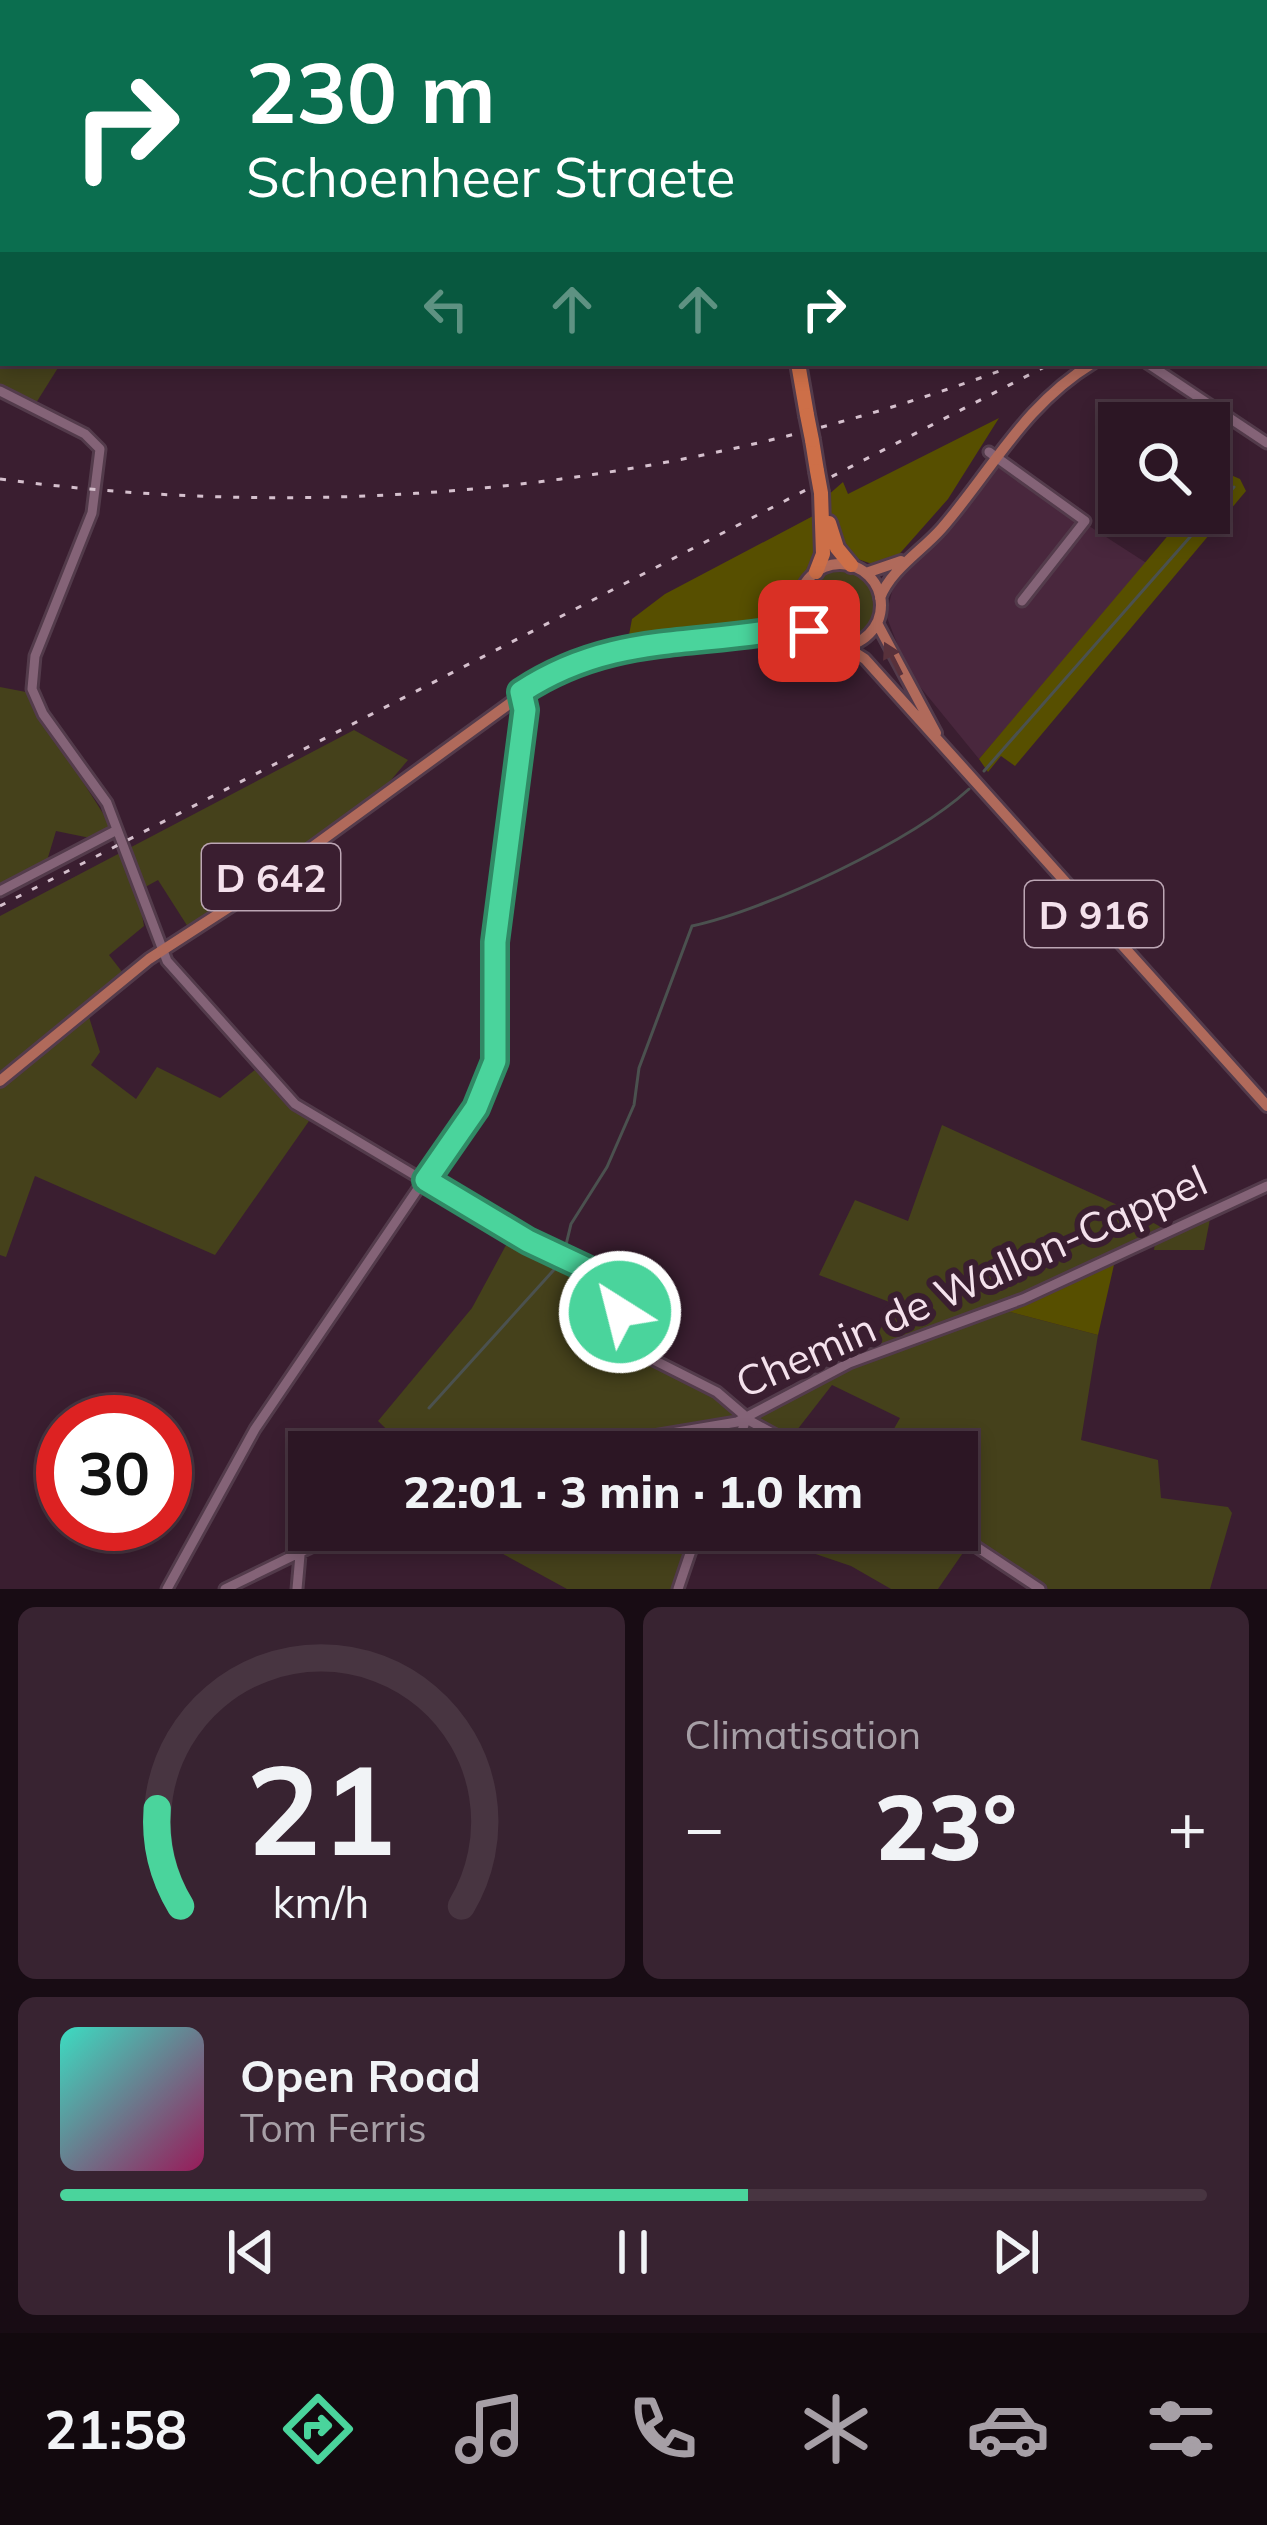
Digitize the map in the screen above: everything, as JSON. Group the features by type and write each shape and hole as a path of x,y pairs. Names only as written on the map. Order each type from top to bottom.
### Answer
{"highway":[{"path":"799,366 820,493 823,554 816,572"},
{"path":"820,493 836,548 851,565"}],"main road":[{"path":"866,573 892,568 914,549 1035,398 1084,366"},
{"path":"880,598 866,573 851,565 816,572 800,599 809,631 824,642 843,645 865,637 877,622 880,598 889,581 954,513 991,454"},
{"name":"D 642","path":"725,636 784,620 800,599"},
{"name":"D 916","path":"877,622 910,692 959,764"},
{"name":"D 642","path":"0,1082 161,952 234,904 521,692 605,652 725,636 809,631"},
{"name":"D 916","path":"843,645 865,659 1267,1106"}],"street":[{"path":"1152,366 1267,443"},
{"path":"1159,366 1174,381"},
{"path":"0,391 86,434 100,449 89,525 37,650 31,679 37,704 102,794 138,874 161,952 290,1100 528,1241 608,1280 619,1298 619,1332 627,1345 717,1392 771,1431"},
{"path":"991,454 1084,521 1022,601"},
{"path":"167,1589 255,1429 476,1108 495,1061 495,942 525,710 521,692"},
{"path":"0,890 117,830"},
{"name":"Chemin de Wallon-Cappel","path":"671,1431 747,1417 849,1363 1023,1299 1267,1186"},
{"path":"742,1431 747,1417"},
{"path":"978,1547 1040,1589"},
{"path":"225,1589 307,1551"},
{"path":"677,1589 691,1551"},
{"path":"297,1589 304,1565 300,1555"}],"shaded area":[{"path":"0,366 59,366 36,403 0,385"},
{"path":"999,418 948,499 894,560 875,565 846,555 838,544 827,496 843,482 848,494"},
{"path":"996,466 1148,564 979,759 908,672 886,615 894,584 942,537"},
{"path":"1230,475 1240,479 1246,491 1230,510"},
{"path":"813,516 818,548 784,613 702,630 629,635 632,619 665,594"},
{"path":"1169,534 1210,534 1015,766 1001,756 988,772 979,759"},
{"path":"840,569 865,579 875,604 865,629 840,639 815,629 805,604 815,579"},
{"path":"0,687 26,692 111,826 95,839 56,831 46,864 0,885"},
{"path":"354,730 408,760 386,786 188,927 158,880 138,891 144,926 109,955 123,973 0,1073 0,916"},
{"path":"89,1017 100,1052 91,1065 136,1099 157,1067 220,1098 256,1069 309,1121 215,1255 35,1176 6,1257 0,1255 0,1089"},
{"path":"942,1125 1161,1227 1028,1291 872,1348 892,1303 819,1275 855,1200 908,1221"},
{"path":"1211,1214 1204,1250 1154,1250 1156,1237"},
{"path":"511,1236 605,1286 622,1348 642,1362 705,1388 735,1418 657,1431 388,1431 378,1421 472,1308"},
{"path":"1116,1256 1098,1335 1003,1310"},
{"path":"1003,1310 1098,1335 1081,1440 1158,1460 1161,1498 1228,1507 1232,1513 1210,1589 1048,1589 978,1542 978,1431 893,1431 900,1418 832,1385 796,1431 777,1431 755,1418 875,1356"},
{"path":"498,1551 686,1551 672,1589 567,1589"},
{"path":"807,1551 964,1551 938,1589 891,1589 851,1566"}],"waterway":[{"path":"984,771 1234,487"},
{"path":"564,1253 571,1224 607,1167 634,1105 639,1068 692,926 759,905 837,871 912,830 969,789"},
{"path":"429,1408 561,1262"}],"railway":[{"path":"0,479 259,498 389,495 518,484 646,466 773,439 898,405 1012,366"},
{"path":"0,906 1046,366"}],"route":[{"path":"620,1312 608,1280 528,1241 426,1180 476,1108 495,1061 495,942 525,710 521,692 568,666 622,648 791,628 809,631"}]}
